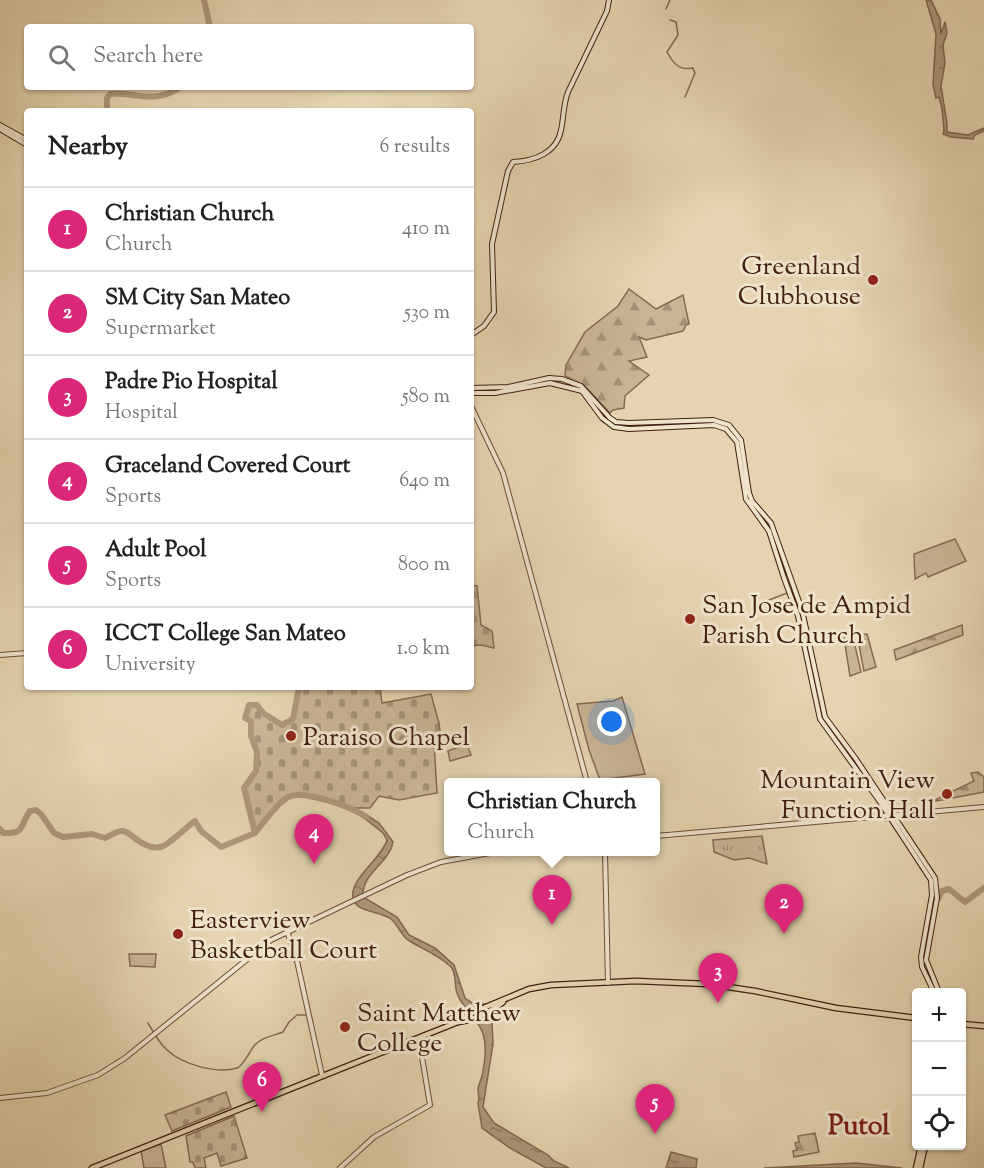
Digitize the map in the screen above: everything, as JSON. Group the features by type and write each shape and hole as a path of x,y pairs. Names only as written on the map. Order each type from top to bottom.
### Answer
{"main road":[{"path":"92,1168 322,1075 419,1039 521,992 537,987 608,982 708,984 752,990 836,1008 912,1018"},
{"path":"966,1024 984,1026"},
{"path":"918,1168 922,1150"}],"street":[{"path":"474,333 484,326 494,312 492,244 508,171 513,162 538,158 546,153 558,139 567,92 607,11 609,0"},
{"path":"0,124 24,138"},
{"path":"0,129 24,143"},
{"path":"474,391 508,387 545,378 562,379 582,386 616,422 668,424 717,420 729,425 739,436 749,493 752,501 771,523 800,605 822,711 928,873 933,887 921,957 922,967 932,988"},
{"path":"474,412 503,473 586,778"},
{"path":"0,655 24,653"},
{"path":"660,836 984,807"},
{"path":"891,816 932,871 937,884 937,898 926,956 937,988"},
{"path":"0,1098 46,1093 98,1075 125,1058 254,953 287,931 441,862 473,856"},
{"path":"605,856 608,982"},
{"path":"287,931 322,1075"},
{"path":"340,1168 374,1137 430,1105 419,1039"}],"green space":[{"path":"629,289 656,309 683,295 689,324 683,331 646,340 639,337 647,357 629,361 649,375 625,396 624,408 613,410 610,413 584,385 565,376 566,365 585,332 618,306"},
{"path":"955,539 966,561 928,577 926,573 915,579 914,554"},
{"path":"474,586 477,586 481,625 492,631 494,648 474,646"},
{"path":"962,625 963,635 896,660 894,650"},
{"path":"867,634 876,667 864,671 857,635"},
{"path":"853,637 861,672 850,676 844,638"},
{"path":"298,690 380,690 382,703 431,694 441,741 434,742 437,793 399,800 379,796 370,808 352,808 297,795 281,800 255,833 244,788 256,771 257,752 251,736 251,721 245,718 249,705 257,705 263,713 282,725 293,719"},
{"path":"622,697 645,774 599,778 577,704 613,701"},
{"path":"467,744 471,755 450,761 448,751"},
{"path":"978,772 984,777 984,792 931,802 974,781 971,773"},
{"path":"762,836 767,864 749,858 734,860 714,852 713,840"},
{"path":"129,954 156,954 155,967 130,966"},
{"path":"226,1092 231,1107 172,1131 165,1115"},
{"path":"234,1116 247,1158 221,1166 217,1153 204,1158 206,1168 195,1168 193,1162 190,1162 186,1136"},
{"path":"815,1133 819,1152 794,1157 793,1151 797,1150 795,1143 799,1142 798,1136"},
{"path":"161,1144 166,1168 144,1168 141,1151"}],"water":[{"path":"926,0 931,0 940,19 941,34 945,22 947,33 943,45 945,63 941,86 947,132 968,135 984,128 984,131 975,135 973,139 943,134 942,109 933,85 936,34"},
{"path":"362,812 379,823 393,842 387,856 366,881 363,897 397,917 409,935 435,948 454,965 465,998 474,1004 486,1004 492,1022 493,1044 483,1107 494,1123 569,1168 546,1168 510,1148 482,1128 478,1089 484,1064 483,1032 459,998 453,970 441,959 408,940 387,916 364,909 355,903 353,898 356,883 387,840 383,833 358,813"},
{"path":"671,1152 697,1159 696,1168 666,1168"},
{"path":"856,1163 902,1168 764,1168"}],"waterway":[{"path":"204,0 209,24"},
{"path":"666,9 670,0"},
{"path":"670,20 676,22 678,35 667,52 677,65 688,69 693,68 695,73 685,97"},
{"path":"107,108 107,98 110,94 154,97 175,90"},
{"path":"755,609 764,602 787,593"},
{"path":"255,833 244,788 256,771 257,752 251,736 251,721 245,718 249,705 257,705 263,713 282,725 293,719 298,690"},
{"path":"274,810 287,798 293,795 304,795 343,805 366,817"},
{"path":"0,829 3,833 19,830 30,811 36,810 54,833 63,837 92,834 105,838 123,831 155,848 168,843 195,821 201,831 221,847 255,833 271,813"},
{"path":"938,899 942,891 949,889 965,902 984,888"},
{"path":"148,1023 161,1044 182,1060 200,1067 229,1070 239,1067 260,1041 283,1032 297,1015 307,1015"}],"place":[{"name":"Greenland Clubhouse","path":"873,280"},
{"name":"San Jose de Ampid Parish Church","path":"690,619"},
{"name":"Paraiso Chapel","path":"291,736"},
{"name":"Mountain View Function Hall","path":"947,794"},
{"name":"Graceland Covered Court","path":"314,864"},
{"name":"Christian Church","path":"552,925"},
{"name":"Easterview Basketball Court","path":"178,934"},
{"name":"SM City San Mateo","path":"784,934"},
{"name":"Padre Pio Hospital","path":"718,1003"},
{"name":"Saint Matthew College","path":"345,1027"},
{"name":"ICCT College San Mateo","path":"262,1112"},
{"name":"Adult Pool","path":"655,1134"}],"district":[{"name":"Putol","path":"859,1125"}]}
